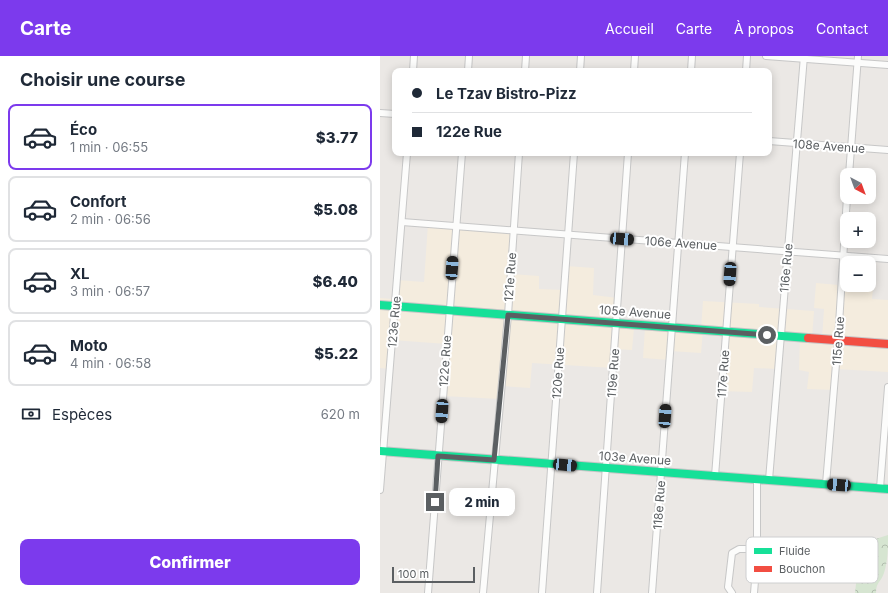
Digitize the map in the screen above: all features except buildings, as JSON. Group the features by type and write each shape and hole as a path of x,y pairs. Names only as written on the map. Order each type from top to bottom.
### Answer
{"street":[{"path":"413,68 414,56"},
{"path":"468,68 469,56"},
{"path":"525,68 526,56"},
{"path":"580,68 581,56"},
{"path":"634,68 635,56"},
{"path":"691,68 692,56"},
{"path":"746,68 747,56"},
{"path":"766,56 804,57 888,65"},
{"path":"850,168 858,56"},
{"name":"116e Rue","path":"769,480 804,57"},
{"path":"380,113 392,114"},
{"name":"108e Avenue","path":"772,141 888,150"},
{"name":"123e Rue","path":"380,490 381,452 396,306 407,156"},
{"name":"122e Rue","path":"428,593 462,156"},
{"name":"121e Rue","path":"482,593 508,315 519,156"},
{"name":"120e Rue","path":"542,593 574,156"},
{"name":"119e Rue","path":"597,593 628,156"},
{"name":"118e Rue","path":"652,593 685,156"},
{"name":"117e Rue","path":"715,476 740,156"},
{"name":"115e Rue","path":"843,256 847,204"},
{"name":"106e Avenue","path":"402,222 843,256"},
{"name":"106e Avenue","path":"876,258 888,259"},
{"name":"115e Rue","path":"826,484 841,292"},
{"name":"105e Avenue","path":"380,305 888,344"},
{"path":"884,488 888,387"},
{"name":"103e Avenue","path":"381,452 884,488"},
{"path":"757,479 757,537"},
{"path":"732,593 728,587 732,553 739,549 746,549"},
{"path":"754,593 755,583"}],"shaded area":[{"path":"428,224 513,230 511,274 539,276 539,289 564,290 566,266 594,268 593,295 618,298 616,323 701,329 703,301 759,304 759,307 814,311 812,338 822,339 824,309 814,308 816,283 840,285 840,292 873,292 872,299 888,300 888,372 836,369 834,390 807,389 809,372 799,370 800,337 781,336 778,369 754,368 752,392 720,391 726,332 703,330 701,353 670,351 670,360 643,358 645,328 634,328 632,350 615,349 613,368 532,363 530,388 501,386 500,399 443,396 447,344 392,340 390,369 380,368 380,298 393,299 397,280 424,282"}],"green space":[{"path":"888,535 886,564 883,576 877,586 876,593 855,593 856,583 878,583 878,538"}],"traffic: fast":[{"path":"380,305 808,338"},
{"path":"380,451 888,489"}],"traffic: jam":[{"path":"808,338 888,344"}],"route":[{"path":"435,502 438,456 494,460 508,315 767,335"}]}
